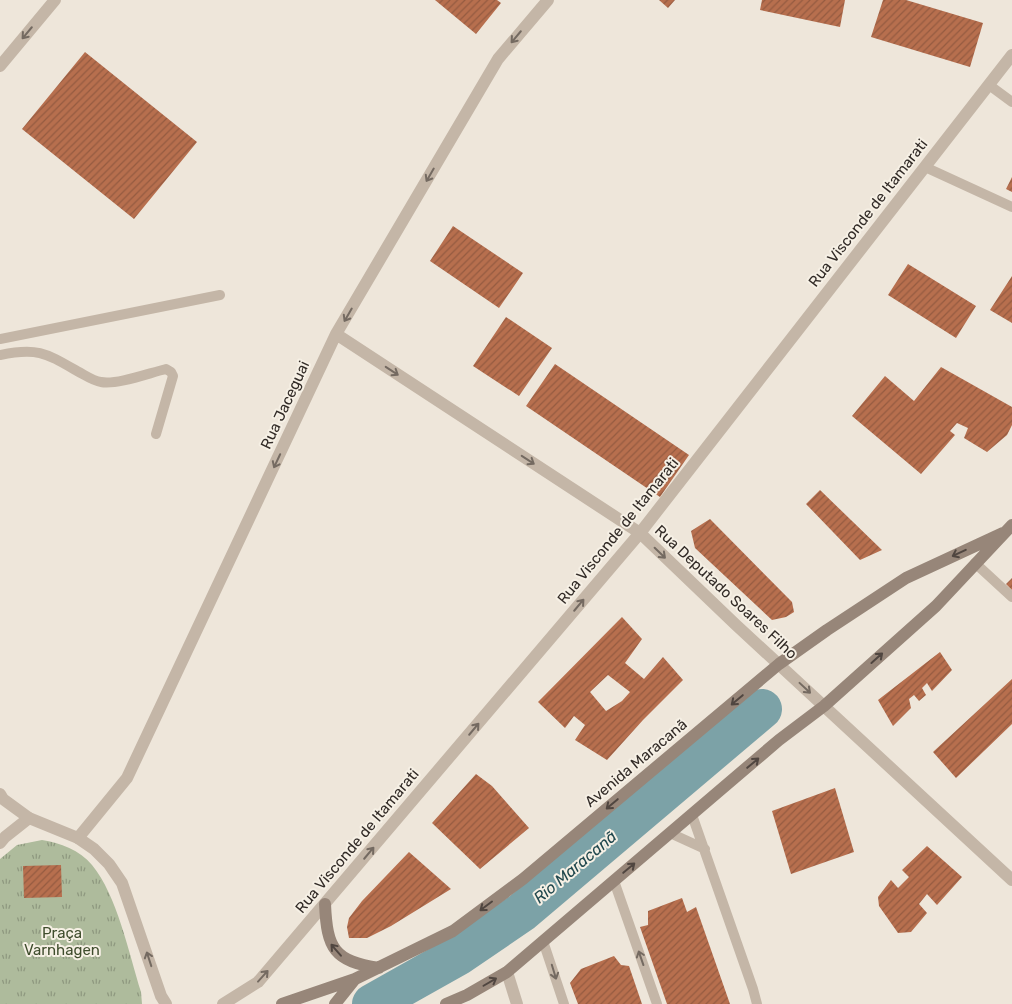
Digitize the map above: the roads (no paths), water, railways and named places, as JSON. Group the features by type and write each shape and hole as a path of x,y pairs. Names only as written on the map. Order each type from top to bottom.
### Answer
{"main road":[{"name":"Avenida Maracanã","path":"446,1004 468,995 507,972 786,735 824,706 936,606 1008,529"},
{"name":"Avenida Maracanã","path":"282,1004 355,979 453,931 522,879 780,664 827,630 906,578 1008,529"},
{"path":"325,904 326,931 330,942 341,955 356,964 379,968"},
{"path":"336,1004 355,979"}],"street":[{"path":"0,66 55,0"},
{"name":"Rua Jaceguai","path":"78,838 127,778 336,334 498,59 548,0"},
{"name":"Rua Visconde de Itamarati","path":"223,1004 258,982 640,533 1012,55"},
{"name":"Rua Deputado Soares Filho","path":"336,334 640,533 735,624 1012,880"},
{"path":"0,794 3,799 29,818 78,838 94,849 109,864 122,883 161,996 166,1004"},
{"path":"0,843 29,818"},
{"path":"507,972 517,1004"}],"lane":[{"path":"989,85 1012,102"},
{"path":"925,167 1012,207"},
{"path":"0,340 220,296"},
{"path":"0,355 28,351 40,352 50,355 90,378 99,382 109,383 166,369 173,376 156,434"},
{"path":"975,563 1012,597"},
{"path":"692,815 757,1004"},
{"path":"670,833 704,849"},
{"path":"614,882 657,1004"},
{"path":"543,941 564,1004"}],"waterway":[{"name":"Rio Maracanã","path":"372,1004 459,955 522,912 762,709"}],"park label":[{"name":"Praça Varnhagen","path":"62,942"}]}
